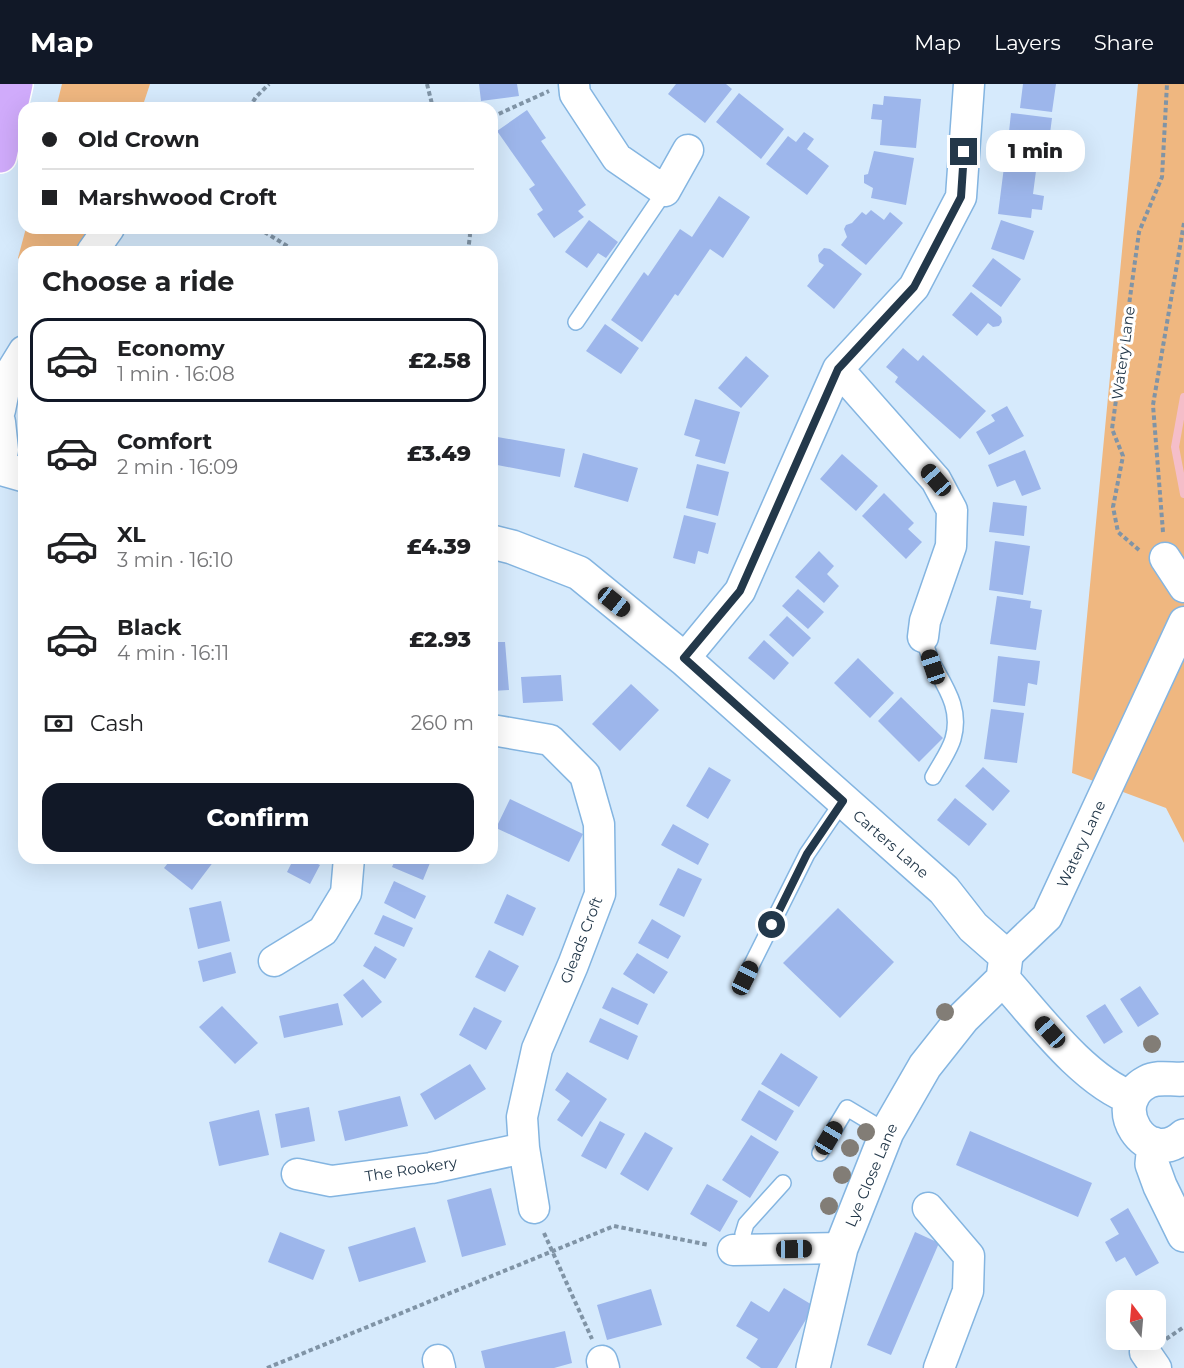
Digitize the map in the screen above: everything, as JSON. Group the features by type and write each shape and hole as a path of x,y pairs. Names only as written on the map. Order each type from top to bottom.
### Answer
{"highway":[{"path":"0,156 16,84"}],"street":[{"path":"684,658 740,591 838,369 914,287 961,197 969,84"},
{"path":"564,86 575,94 617,158 665,191 688,150"},
{"path":"0,410 6,380 18,361"},
{"path":"838,369 936,480 952,510 951,546 925,621 923,637"},
{"path":"0,422 3,450 0,466 18,474"},
{"name":"Carters Lane","path":"498,543 512,546 579,573 684,658 944,890 1066,1049 1101,1082 1132,1098"},
{"path":"1165,558 1184,587"},
{"name":"Watery Lane","path":"1004,968 1047,917 1184,622"},
{"name":"Gleads Croft","path":"498,731 549,740 585,775 599,824 600,894 537,1049 522,1117 524,1148 534,1208"},
{"path":"274,961 323,931 346,893 348,864"},
{"name":"Lye Close Lane","path":"813,1368 841,1248 887,1132 925,1065 1004,968"},
{"path":"1180,1082 1160,1078 1148,1081 1139,1087 1132,1098 1128,1112 1135,1131 1140,1137 1169,1140 1152,1164 1184,1235"},
{"name":"The Rookery","path":"297,1174 332,1180 431,1168 524,1148"},
{"path":"928,1208 969,1256 968,1291 939,1368"},
{"path":"740,1250 841,1248"}],"lane":[{"path":"576,322 665,191"},
{"path":"923,637 933,667 945,684 951,698 956,727 948,752 933,777"},
{"path":"745,978 807,854 843,801"},
{"path":"820,1153 848,1108 887,1132"},
{"path":"740,1250 746,1224 783,1183"}],"path":[{"path":"253,102 269,84"},
{"path":"427,84 432,102"},
{"name":"Watery Lane","path":"1165,558 1158,559 1143,554 1118,532 1113,507 1124,456 1112,429 1139,232 1162,177 1167,84"},
{"path":"498,114 564,86"},
{"path":"1165,558 1153,405 1184,223"},
{"path":"268,234 287,246"},
{"path":"267,1368 614,1226 740,1250"},
{"path":"552,1251 603,1365"}],"shaded area":[{"path":"62,84 150,84 144,102 58,102"},
{"path":"1138,84 1184,84 1184,843 1166,808 1072,773"},
{"path":"24,234 88,234 80,246 21,246"}],"building":[{"path":"479,84 517,84 519,96 481,101"},
{"path":"676,84 726,84 732,89 705,123 668,94"},
{"path":"1023,84 1056,84 1052,112 1020,108"},
{"path":"739,93 784,129 761,159 716,122"},
{"path":"884,96 921,99 916,148 880,145 882,120 871,119 873,104 883,105"},
{"path":"527,110 546,138 541,141 586,205 578,211 584,217 554,238 537,214 543,210 529,189 535,185 498,130"},
{"path":"1011,113 1052,118 1049,141 1063,143 1061,157 1051,156 1050,165 1006,160"},
{"path":"804,132 814,139 807,149 829,166 807,195 766,164 788,136 796,142"},
{"path":"874,151 914,158 906,205 871,198 873,188 864,183 864,175 868,174"},
{"path":"1004,167 1036,171 1033,194 1044,196 1042,210 1032,209 1031,218 998,214"},
{"path":"719,196 750,217 723,258 710,249 678,296 675,294 642,342 611,320 644,272 648,276 680,229 692,237"},
{"path":"871,210 884,220 890,212 903,223 866,265 841,245 847,237 844,229 846,225 852,223 862,212 866,215"},
{"path":"589,220 618,242 606,258 598,253 587,268 565,252"},
{"path":"1001,220 1034,231 1024,260 991,249"},
{"path":"824,248 830,249 862,274 834,309 807,286 824,265 819,262 818,255"},
{"path":"993,258 1021,279 1001,307 972,286"},
{"path":"971,292 1001,317 1002,322 999,326 993,327 988,323 977,336 952,315"},
{"path":"605,324 639,348 621,374 586,351"},
{"path":"903,348 918,361 923,355 986,411 960,439 895,382 898,377 886,367"},
{"path":"746,356 769,376 741,408 718,388"},
{"path":"695,399 740,412 725,464 695,456 700,440 684,435"},
{"path":"1007,406 1024,436 989,455 976,432 995,421 991,415"},
{"path":"498,437 565,449 560,477 498,465"},
{"path":"1025,450 1041,489 1022,496 1015,480 997,487 988,465"},
{"path":"583,453 638,468 628,502 574,487"},
{"path":"842,454 878,486 856,511 820,479"},
{"path":"697,464 729,472 718,516 686,508"},
{"path":"884,493 914,523 908,529 922,542 906,559 862,516"},
{"path":"993,502 1027,506 1024,536 989,532"},
{"path":"684,515 716,523 708,554 698,551 695,564 673,558"},
{"path":"995,541 1030,546 1023,595 989,590"},
{"path":"819,551 834,566 827,574 839,586 824,603 795,577"},
{"path":"798,589 824,612 808,629 782,606"},
{"path":"997,596 1031,601 1030,608 1042,610 1036,650 990,644"},
{"path":"787,616 811,638 793,657 769,635"},
{"path":"764,640 789,663 774,680 748,658"},
{"path":"498,642 505,642 509,690 498,691"},
{"path":"998,656 1040,661 1037,685 1028,683 1025,706 993,702"},
{"path":"858,658 894,693 870,718 834,683"},
{"path":"561,675 563,701 523,703 521,677"},
{"path":"631,684 659,710 620,751 592,724"},
{"path":"901,697 943,738 919,762 878,721"},
{"path":"991,709 1024,713 1017,763 984,759"},
{"path":"709,767 731,780 708,819 686,806"},
{"path":"983,767 1010,791 993,811 965,786"},
{"path":"955,798 987,824 969,846 937,820"},
{"path":"510,799 583,834 569,862 498,829 498,824"},
{"path":"673,824 709,844 698,865 661,845"},
{"path":"167,864 212,864 192,890 164,868"},
{"path":"291,864 320,865 310,884 287,872"},
{"path":"393,864 430,864 423,880 392,867"},
{"path":"678,868 702,879 684,917 659,905"},
{"path":"394,881 426,896 415,919 384,903"},
{"path":"507,894 536,908 523,936 494,923"},
{"path":"221,901 230,941 198,949 189,908"},
{"path":"838,908 894,962 840,1018 783,963"},
{"path":"383,915 413,928 404,947 374,934"},
{"path":"652,919 681,936 668,959 638,943"},
{"path":"375,946 397,959 385,979 363,966"},
{"path":"489,950 519,966 505,992 475,977"},
{"path":"231,952 236,973 203,982 198,961"},
{"path":"637,953 668,972 654,994 623,974"},
{"path":"363,979 382,1002 362,1018 343,995"},
{"path":"1140,986 1159,1014 1138,1027 1120,999"},
{"path":"612,987 648,1004 638,1025 602,1008"},
{"path":"338,1003 343,1025 284,1038 279,1016"},
{"path":"1105,1004 1123,1032 1104,1044 1086,1016"},
{"path":"222,1006 258,1043 235,1064 199,1027"},
{"path":"474,1007 502,1021 486,1050 459,1035"},
{"path":"600,1018 638,1036 628,1060 589,1042"},
{"path":"781,1053 818,1077 799,1107 761,1084"},
{"path":"470,1064 486,1089 435,1120 420,1094"},
{"path":"567,1072 607,1099 582,1137 557,1120 570,1101 555,1090"},
{"path":"759,1090 794,1111 776,1141 741,1120"},
{"path":"400,1096 408,1126 345,1141 338,1111"},
{"path":"309,1107 315,1141 281,1148 275,1114"},
{"path":"259,1110 269,1155 219,1166 209,1122"},
{"path":"600,1121 625,1134 606,1169 581,1156"},
{"path":"970,1131 1092,1183 1078,1217 956,1165"},
{"path":"645,1132 673,1148 648,1191 620,1174"},
{"path":"751,1135 779,1152 750,1198 722,1180"},
{"path":"707,1184 738,1201 720,1232 690,1214"},
{"path":"491,1188 506,1245 462,1257 447,1200"},
{"path":"1128,1208 1159,1263 1136,1276 1125,1257 1116,1262 1105,1242 1119,1234 1110,1219"},
{"path":"415,1227 426,1262 359,1282 348,1247"},
{"path":"280,1232 325,1250 313,1280 268,1262"},
{"path":"915,1232 939,1243 891,1355 867,1345"},
{"path":"784,1288 814,1306 777,1368 761,1368 746,1358 758,1339 736,1326 751,1301 769,1312"},
{"path":"651,1289 662,1325 607,1340 597,1305"},
{"path":"565,1331 572,1363 554,1368 485,1368 481,1351"}],"waterway":[{"path":"1184,397 1175,447 1184,494"}],"route":[{"path":"772,925 807,854 843,801 684,658 740,591 838,369 914,287 961,197 964,152"}]}
